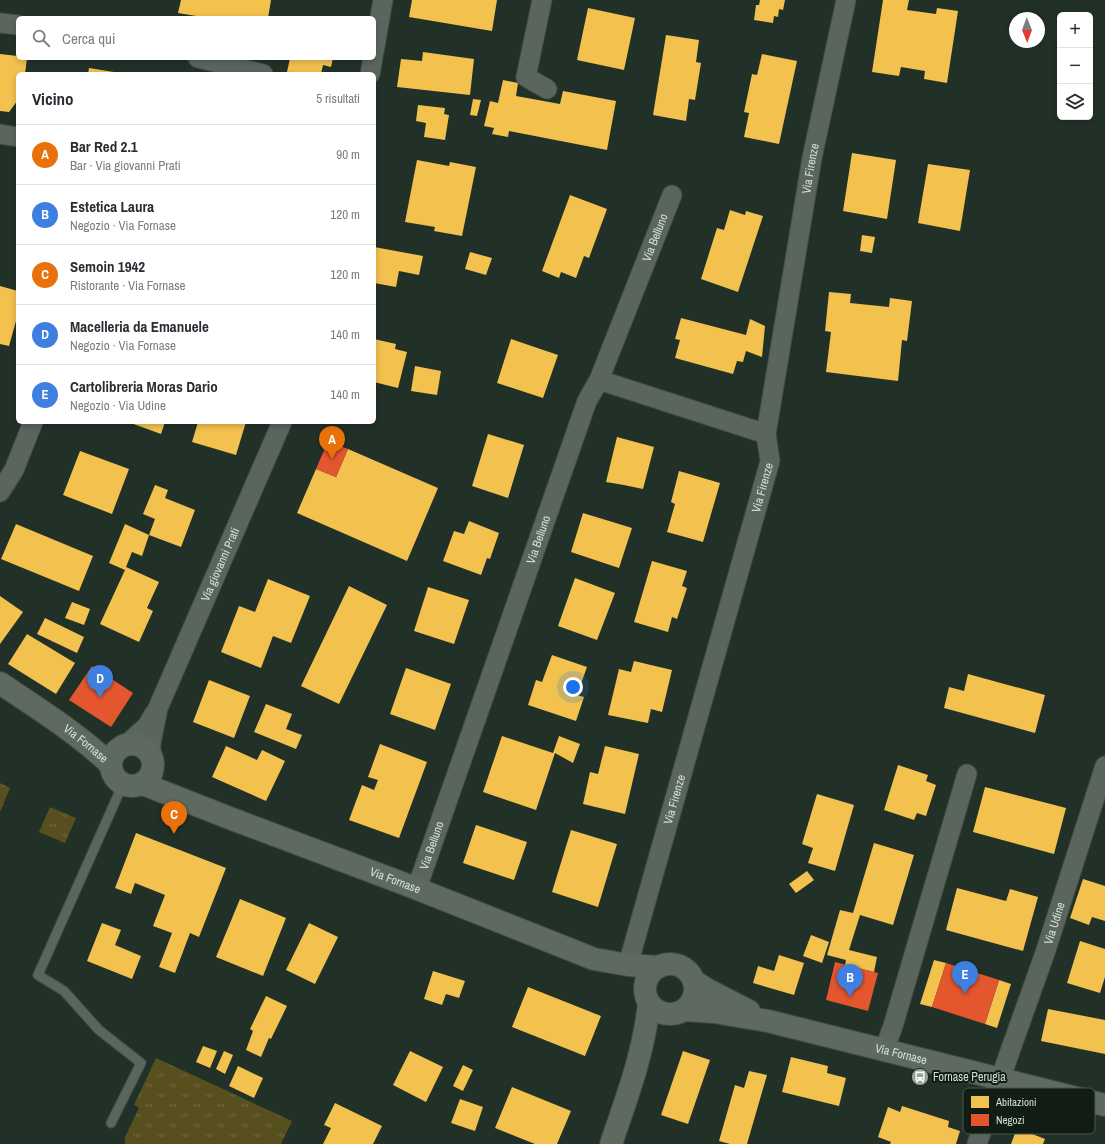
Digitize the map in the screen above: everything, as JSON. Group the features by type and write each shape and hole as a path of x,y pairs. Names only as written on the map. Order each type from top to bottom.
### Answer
{"street":[{"path":"376,40 383,0"},
{"path":"542,0 526,77 548,89"},
{"name":"Via Firenze","path":"628,965 770,461 766,434 812,158 846,0"},
{"path":"0,22 16,25"},
{"path":"206,60 255,72"},
{"path":"370,72 373,60"},
{"path":"0,134 16,137"},
{"name":"Via Belluno","path":"417,888 587,401 599,380 672,195"},
{"path":"599,380 766,434"},
{"path":"0,492 14,470 32,424"},
{"name":"Via giovanni Prati","path":"158,708 281,424"},
{"name":"Via Fornase","path":"0,683 59,722 119,753"},
{"path":"119,753 147,726 158,708"},
{"path":"143,772 158,708"},
{"name":"Via Fornase","path":"143,772 144,748 134,744 119,753 114,776 143,772 196,804 232,819 417,888 594,958 628,965 659,967 667,964 676,965 683,968 690,974 694,981 708,990 768,1021"},
{"name":"Via Udine","path":"997,1088 1045,953 1105,766"},
{"path":"884,1050 895,1019 967,774"},
{"name":"Via Fornase","path":"594,958 634,984 655,1009 662,1013 714,1012 768,1021 1036,1088"},
{"path":"611,1144 637,1067 646,1028 647,999 645,987 647,979 652,972 659,967"},
{"path":"637,1067 663,1025 681,1012 694,998 694,981"},
{"name":"Via Fornase","path":"1095,1103 1105,1105"},
{"name":"Via Udine","path":"977,1144 981,1134"}],"lane":[{"path":"111,1123 141,1062 99,1030 64,991 38,975 143,772"}],"green space":[{"path":"0,783 10,788 0,812"},
{"path":"50,807 76,818 65,843 39,832"},
{"path":"156,1058 292,1121 281,1144 125,1144 125,1137 139,1108 134,1105"}],"building: Abitazioni":[{"path":"181,0 271,0 268,16 196,16 178,13"},
{"path":"412,0 497,0 492,31 409,17"},
{"path":"760,0 785,0 783,10 779,9 778,17 774,16 773,23 754,20 756,5 759,5"},
{"path":"883,0 909,0 907,10 936,14 937,8 958,11 947,83 924,79 925,71 901,67 899,76 872,72"},
{"path":"588,8 635,18 624,70 577,60"},
{"path":"666,35 699,40 696,62 701,63 695,100 689,99 686,121 653,115"},
{"path":"423,52 474,59 470,95 397,87 401,59 422,61"},
{"path":"0,54 16,56 16,60 27,60 25,72 16,72 16,103 9,112 0,111"},
{"path":"762,54 797,61 779,144 744,137 749,113 744,112 752,74 757,75"},
{"path":"290,60 333,60 331,67 323,65 321,72 287,72"},
{"path":"89,68 114,72 88,72"},
{"path":"503,80 518,83 516,96 560,104 563,91 616,101 607,150 509,131 508,137 492,134 494,128 484,126 490,101 498,103"},
{"path":"473,99 481,100 477,116 470,115"},
{"path":"418,105 445,108 444,114 449,115 445,140 424,137 426,123 416,121"},
{"path":"852,153 896,160 887,219 843,211"},
{"path":"417,160 449,166 450,162 476,167 462,236 434,231 435,227 405,222"},
{"path":"928,164 970,170 960,231 918,223"},
{"path":"570,195 607,209 589,258 584,256 576,278 561,272 559,278 542,271"},
{"path":"730,210 745,215 746,211 763,216 738,292 701,279 717,228 724,230"},
{"path":"862,235 875,237 872,253 860,251"},
{"path":"376,247 423,256 419,275 399,271 396,287 376,283"},
{"path":"470,252 492,258 486,275 465,269"},
{"path":"0,286 16,290 16,321 9,346 0,344"},
{"path":"829,292 851,294 850,303 889,307 890,298 912,301 907,341 902,340 898,381 826,372 831,332 825,331"},
{"path":"681,318 746,335 750,319 765,326 762,357 746,351 743,362 737,361 733,374 675,358 680,340 675,339"},
{"path":"376,339 396,344 395,349 407,352 398,388 376,382"},
{"path":"511,339 558,355 543,398 497,383"},
{"path":"415,366 441,371 437,395 411,391"},
{"path":"134,424 164,424 161,434"},
{"path":"197,424 245,424 236,455 192,442"},
{"path":"488,434 524,445 508,498 472,486"},
{"path":"617,437 654,447 643,489 606,482"},
{"path":"348,449 438,488 407,561 297,513 316,469 336,477"},
{"path":"80,451 129,469 112,514 63,495"},
{"path":"679,471 720,483 703,542 667,532 675,504 671,502"},
{"path":"155,485 168,490 165,498 195,510 181,547 149,535 155,519 143,514"},
{"path":"583,513 632,528 619,568 571,552"},
{"path":"469,521 499,533 490,559 487,558 481,575 443,561 454,531 464,534"},
{"path":"16,524 93,556 79,591 1,559"},
{"path":"125,524 149,535 142,556 132,552 126,567 159,582 147,608 153,611 139,642 100,624 125,570 109,563"},
{"path":"652,561 687,571 682,586 687,588 677,619 672,617 668,632 634,622"},
{"path":"575,578 615,593 597,640 558,626"},
{"path":"268,579 310,596 291,643 273,636 261,668 221,652 239,606 255,612"},
{"path":"349,586 387,605 339,704 301,686"},
{"path":"428,587 469,600 454,644 414,631"},
{"path":"0,596 23,612 0,644"},
{"path":"72,602 90,609 84,625 65,618"},
{"path":"45,618 84,637 77,653 37,634"},
{"path":"27,634 75,663 56,694 8,664"},
{"path":"552,655 587,667 577,695 584,697 576,721 528,705 536,680 542,682"},
{"path":"634,661 672,670 662,712 651,709 648,723 608,715 619,669 631,672"},
{"path":"406,668 451,684 435,730 390,714"},
{"path":"968,674 1045,695 1035,733 944,708 949,687 964,691"},
{"path":"209,680 250,696 234,738 193,722"},
{"path":"266,704 292,714 286,729 302,735 296,749 254,732"},
{"path":"502,736 553,753 559,736 580,744 573,763 555,753 536,810 483,792"},
{"path":"380,744 427,762 399,838 349,820 362,785 374,790 378,780 368,777"},
{"path":"226,746 257,760 262,750 285,761 266,801 212,777"},
{"path":"605,746 639,754 625,814 583,804 590,772 598,774"},
{"path":"898,765 928,775 926,781 936,785 926,816 917,813 914,820 884,810"},
{"path":"985,787 1066,808 1054,854 973,832"},
{"path":"817,794 854,805 835,871 808,863 813,848 802,844"},
{"path":"476,825 527,842 514,880 463,863"},
{"path":"571,830 617,844 598,907 552,892"},
{"path":"136,833 226,868 199,937 190,933 175,973 159,967 172,933 153,926 165,895 135,883 131,894 115,888"},
{"path":"874,843 914,855 893,925 860,915 849,950 877,957 874,972 845,965 846,960 827,955 840,910 853,913"},
{"path":"807,871 814,880 796,893 789,884"},
{"path":"1083,879 1105,886 1105,921 1092,917 1089,925 1070,918"},
{"path":"957,888 1006,901 1010,889 1038,897 1023,951 946,930"},
{"path":"240,899 286,918 263,976 216,957"},
{"path":"102,923 121,930 115,945 141,956 132,979 87,961"},
{"path":"309,923 338,937 315,984 286,970"},
{"path":"811,935 829,942 822,963 803,956"},
{"path":"1080,941 1105,949 1105,977 1100,993 1067,983"},
{"path":"779,955 804,963 794,995 753,983 758,966 774,971"},
{"path":"934,960 946,963 932,1007 920,1004"},
{"path":"433,971 465,981 459,998 446,994 442,1005 424,999"},
{"path":"999,980 1011,984 997,1028 985,1024"},
{"path":"528,987 601,1016 585,1056 512,1027"},
{"path":"266,996 287,1006 271,1039 269,1038 261,1057 246,1050 253,1031 250,1029"},
{"path":"1048,1009 1105,1020 1105,1054 1041,1041"},
{"path":"203,1046 217,1051 210,1068 196,1062"},
{"path":"224,1051 233,1055 225,1074 216,1069"},
{"path":"410,1051 443,1067 426,1102 393,1085"},
{"path":"683,1051 710,1060 688,1124 661,1115"},
{"path":"791,1057 828,1066 827,1073 846,1078 839,1106 782,1092"},
{"path":"463,1065 473,1070 463,1091 453,1086"},
{"path":"238,1066 263,1078 254,1098 229,1086"},
{"path":"749,1071 767,1075 747,1144 730,1144 719,1141 735,1085 744,1088"},
{"path":"512,1087 571,1111 557,1144 535,1144 495,1128"},
{"path":"460,1099 483,1107 475,1131 451,1123"},
{"path":"335,1103 382,1126 373,1144 323,1144 331,1128 324,1125"},
{"path":"902,1106 949,1121 948,1127 960,1131 956,1144 890,1144 891,1142 878,1137 888,1107 900,1112"},
{"path":"1015,1134 1032,1134 1045,1139 1043,1144 1011,1144"}],"building: Negozi":[{"path":"328,441 348,449 336,477 316,469"},
{"path":"92,666 133,693 111,727 69,700"},
{"path":"835,962 878,973 868,1011 826,1000"},
{"path":"946,963 999,980 985,1024 932,1007"}],"place":[{"name":"Bar Red 2.1","path":"332,459"},
{"name":"Macelleria da Emanuele","path":"100,698"},
{"name":"Semoin 1942","path":"174,834"},
{"name":"Cartolibreria Moras Dario","path":"965,994"},
{"name":"Estetica Laura","path":"850,997"},
{"name":"Fornase Perugia","path":"920,1077"}]}
